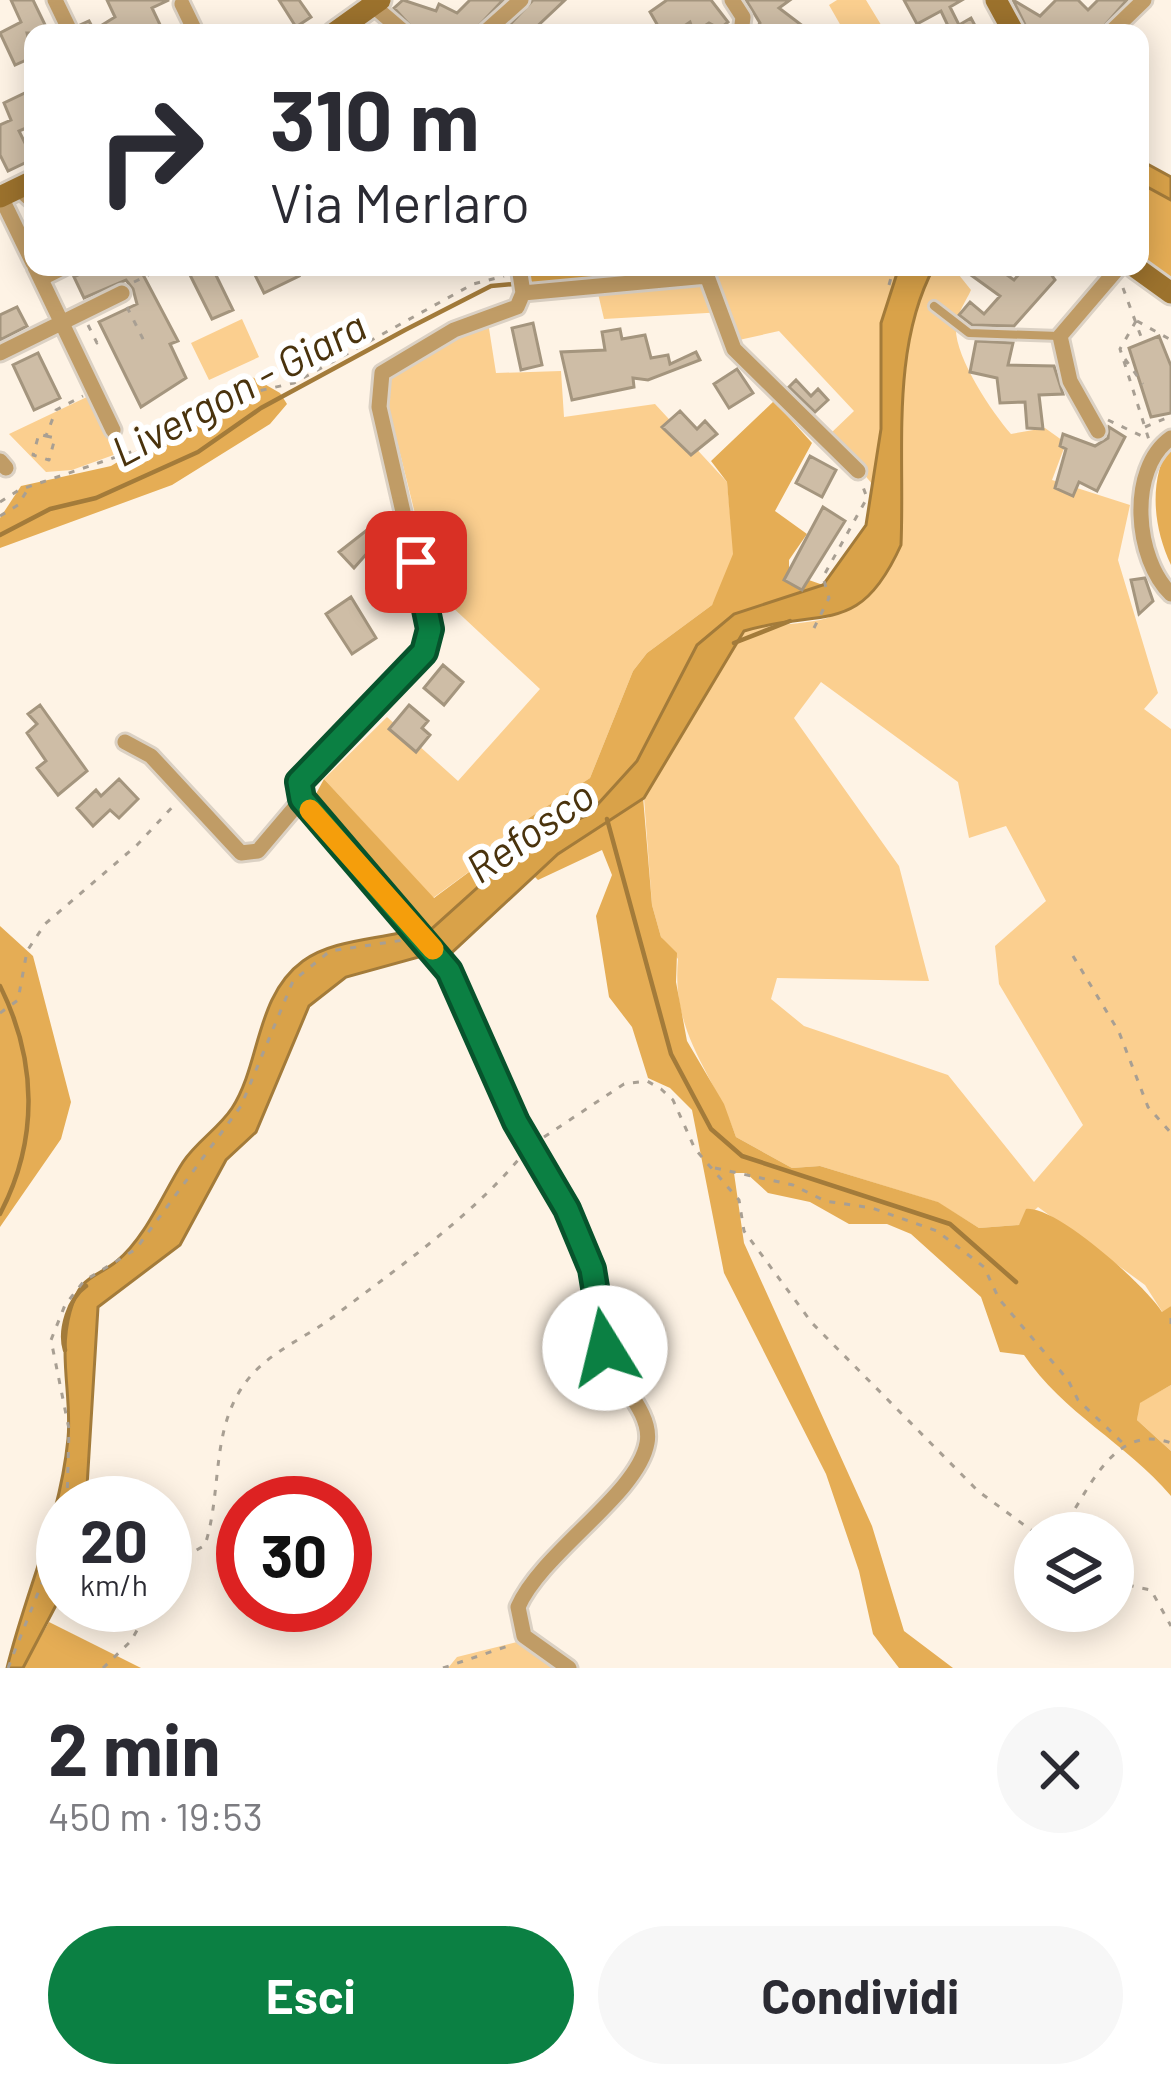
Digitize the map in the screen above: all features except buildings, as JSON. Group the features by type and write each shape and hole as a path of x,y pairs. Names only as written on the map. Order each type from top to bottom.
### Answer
{"main road":[{"path":"345,24 373,2"},
{"path":"1138,276 1171,293"}],"street":[{"path":"494,24 521,0"},
{"path":"1119,24 1144,0"},
{"path":"373,2 396,24"},
{"path":"182,4 192,24"},
{"path":"12,191 24,229"},
{"path":"39,276 113,430"},
{"path":"520,276 523,293 517,307 454,330 382,373 379,407 430,629 424,652 299,782 302,799 449,971 529,1148 567,1209 592,1269 605,1348 647,1426 647,1445 636,1469 524,1593 518,1606 524,1636 569,1668"},
{"path":"523,293 613,280 706,276 734,350 858,471"},
{"path":"1095,426 1070,381 1060,337 1116,276"},
{"path":"0,353 121,293"},
{"path":"1171,438 1149,463 1142,540 1171,594"},
{"path":"124,742 151,756 241,853 259,851 302,799"}],"lane":[{"path":"934,306 969,333 1060,337"}],"path":[{"path":"0,502 29,487 163,441 249,393 294,383 472,284 499,276"},
{"path":"889,285 892,276"},
{"path":"1125,276 1143,342"},
{"path":"121,293 145,343"},
{"path":"82,313 97,343 103,340"},
{"path":"1136,321 1171,340"},
{"path":"1095,426 1106,419 1149,440 1120,350 1136,321"},
{"path":"1124,360 1129,358 1143,384"},
{"path":"46,436 56,410 94,391"},
{"path":"1145,427 1171,416"},
{"path":"39,434 46,436 55,438 49,460 33,455 39,434"},
{"path":"814,628 829,598 824,577 867,499 858,471"},
{"path":"0,516 19,505 29,487"},
{"path":"0,1013 18,1000 26,951 45,923 137,845 185,793"},
{"path":"68,1476 70,1429 51,1340 64,1305 84,1281 136,1249 241,1106 293,981 331,951 388,945 419,934"},
{"path":"1073,956 1119,1032 1148,1107 1171,1133"},
{"path":"192,1552 205,1545 216,1512 225,1422 239,1390 265,1361 332,1318 475,1204 529,1148 624,1084 647,1081 674,1100 694,1149 739,1200 744,1231 812,1323 978,1491 1014,1518"},
{"path":"711,1167 928,1225 984,1267 999,1299 1068,1380 1078,1400 1127,1448"},
{"path":"1171,1318 1171,1328"},
{"path":"1071,1512 1087,1483 1116,1451 1156,1437 1171,1443"},
{"path":"1134,1587 1150,1590 1165,1606 1171,1626"},
{"path":"8,1668 36,1598"},
{"path":"104,1668 135,1632"},
{"path":"443,1668 505,1651 524,1636"}],"shaded area":[{"path":"837,0 866,0 881,24 840,24 829,5"},
{"path":"1149,165 1171,177 1171,200 1149,188"},
{"path":"1149,188 1171,200 1171,289 1149,273"},
{"path":"525,276 667,276 531,295"},
{"path":"664,276 896,276 881,323 881,429 873,485 830,434 854,411 779,331 739,340 724,312 604,319 596,285"},
{"path":"896,276 930,276 905,367 901,545 885,574 870,594 837,614 744,631 644,798 558,854 446,958 426,934 529,841 588,815 637,761 697,645 734,614 823,585 866,525 881,429 881,323"},
{"path":"930,276 960,276 971,290 957,320 957,337 967,367 994,412 1011,434 1045,428 1066,443 1052,480 1130,505 1118,560 1158,693 1144,709 1171,729 1171,1306 1163,1313 1145,1285 1038,1207 1019,1225 979,1228 937,1202 820,1166 792,1168 736,1137 687,1032 678,959 661,937 652,905 644,798 744,631 833,616 879,580 901,545 902,403 911,332","holes":["821,682 958,782 969,838 1006,826 1046,901 995,946 999,984 1083,1125 1034,1182 948,1075 804,1026 771,999 777,978 929,981 899,866 794,718"]},
{"path":"242,319 259,357 209,380 191,343"},
{"path":"488,322 496,373 561,371 564,417 655,404 727,482 734,554 712,605 647,653 633,671 590,778 529,818 496,852 433,898 324,779 387,717 458,781 540,689 434,590 385,393 389,374"},
{"path":"247,374 280,393 287,404 270,424 172,485 0,548 0,518 21,486 111,466 157,438 182,431 226,402 235,378"},
{"path":"91,395 119,453 72,470 46,472 9,434"},
{"path":"774,401 812,443 775,511 807,534 789,560 789,573 823,585 735,614 697,645 637,761 588,815 529,841 426,934 311,803 324,779 434,898 496,852 529,818 590,778 633,671 647,653 712,605 733,554 727,482 711,461"},
{"path":"1171,441 1171,565 1160,534 1156,487"},
{"path":"643,797 652,905 661,937 677,953 676,982 687,1041 724,1104 736,1137 792,1168 820,1166 938,1202 979,1228 1019,1225 1026,1209 1040,1211 1100,1250 1162,1312 1171,1306 1171,1385 1140,1403 1137,1420 1171,1451 1171,1496 1057,1394 1024,1355 1000,1352 981,1297 911,1234 887,1224 849,1224 810,1202 768,1193 746,1173 734,1173 744,1243 872,1526 904,1631 953,1668 899,1668 873,1634 859,1571 826,1474 724,1273 692,1110 670,1088 648,1078 632,1027 609,997 596,916 612,875 602,850 538,880 534,876 558,854"},
{"path":"0,926 33,956 71,1102 61,1139 0,1227"},
{"path":"399,933 419,957 346,977 309,1006 256,1132 226,1160 180,1245 98,1307 88,1476 62,1476 69,1423 65,1344 78,1291 127,1251 183,1162 232,1108 267,1011 287,976 303,961 349,942"},
{"path":"1171,1385 1171,1451 1137,1420 1139,1403"},
{"path":"36,1571 36,1632 42,1632 23,1668 7,1668"},
{"path":"43,1632 69,1632 141,1668 23,1668"},
{"path":"525,1640 561,1668 448,1668 457,1657"}],"waterway":[{"name":"Livergon - Giara","path":"0,535 50,509 96,498 198,452 261,408 405,330 491,286 514,284"},
{"name":"Refosco","path":"734,643 790,621"},
{"path":"607,819 671,1054 711,1129 742,1156 950,1224 1016,1282"},
{"path":"0,986 21,1042 28,1100 22,1158 0,1214"},
{"name":"Refosco","path":"65,1350 67,1315 86,1286"}],"slow traffic":[{"path":"310,810 433,949"}],"route":[{"path":"416,562 430,629 424,652 299,782 302,799 449,971 516,1122 567,1209 592,1269 605,1348"}]}
